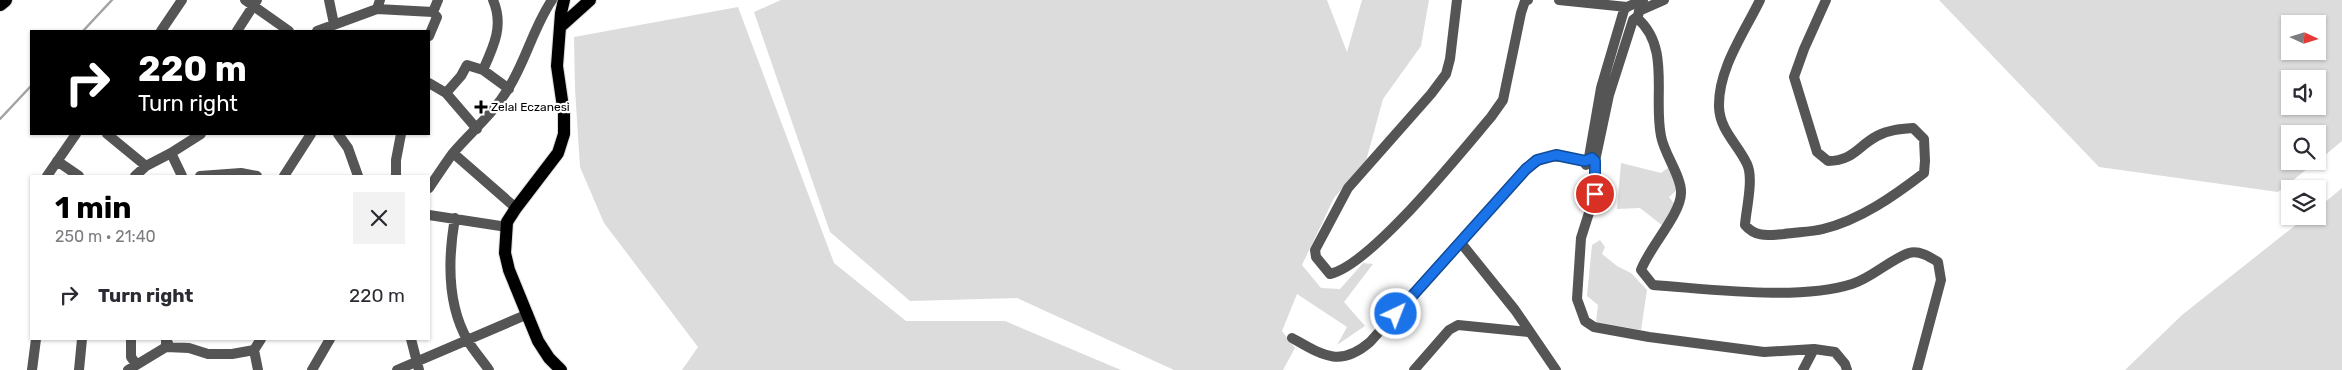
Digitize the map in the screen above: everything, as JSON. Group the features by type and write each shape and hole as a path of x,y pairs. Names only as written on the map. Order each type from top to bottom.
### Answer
{"highway":[{"path":"0,4 4,0"}],"main road":[{"path":"558,0 561,13"},
{"path":"561,370 549,358 538,341 509,270 505,253 507,227 516,208 558,153 564,134 564,114 557,66 561,13 564,0"},
{"path":"560,27 590,0"}],"street":[{"path":"162,30 182,0"},
{"path":"330,0 334,24"},
{"path":"433,12 438,0"},
{"path":"483,70 499,25 497,10 492,0"},
{"path":"430,187 453,153 496,108 509,89 521,67 529,41 541,16 552,0"},
{"path":"1457,0 1450,59 1446,74 1431,94 1348,188 1315,250 1316,257 1330,274 1343,269 1393,228 1492,117 1503,100 1521,13 1525,2 1528,0"},
{"path":"1559,0 1632,13 1664,0"},
{"path":"1643,0 1632,13 1601,88 1590,160 1595,194 1581,238 1578,274 1577,299 1585,321 1594,326 1649,337 1764,352 1814,349 1835,352 1845,364 1847,370"},
{"path":"1760,0 1730,60 1720,88 1719,108 1724,130 1748,166 1745,225 1751,232 1763,236 1822,230 1852,219 1901,190 1924,173 1926,162 1924,139 1912,128 1894,129 1877,136 1850,157 1828,160 1816,152 1794,77 1804,49 1826,0"},
{"path":"237,30 251,2 288,30"},
{"path":"319,30 378,5 433,12 437,17 430,34"},
{"path":"1632,13 1646,26 1658,51 1657,104 1661,137 1682,193 1678,207 1646,258 1641,270 1646,278 1654,285 1758,292 1826,289 1853,284 1911,253 1927,255 1938,262 1942,280 1917,370"},
{"path":"446,93 461,76 467,64 483,70 509,89"},
{"path":"430,84 446,93 477,129"},
{"path":"47,175 75,135"},
{"path":"108,135 146,166"},
{"path":"136,175 146,166 171,153 196,135"},
{"path":"285,175 310,135"},
{"path":"339,135 348,148 358,175"},
{"path":"396,175 396,160 402,135"},
{"path":"171,153 182,175"},
{"path":"453,153 516,208"},
{"path":"1292,338 1332,357 1345,357 1358,353 1461,243 1526,169 1537,160 1556,155 1590,160"},
{"path":"57,161 78,175"},
{"path":"430,215 507,227"},
{"path":"455,218 451,241 450,277 457,312 468,340 489,370"},
{"path":"1461,243 1515,310 1528,332 1556,370"},
{"path":"397,370 418,366 468,340 528,314"},
{"path":"1414,370 1450,330 1458,325 1528,332"},
{"path":"32,370 36,340"},
{"path":"79,370 82,340"},
{"path":"131,340 132,367 167,342 208,354 232,354 254,350"},
{"path":"258,370 254,350 260,340"},
{"path":"312,370 329,340"},
{"path":"411,340 418,366"},
{"path":"1803,370 1814,349"}],"shaded area":[{"path":"781,0 1327,0 1347,52 1362,0 1429,0 1421,46 1383,99 1366,161 1334,198 1302,265 1321,288 1340,289 1363,263 1373,264 1344,302 1365,326 1337,345 1347,327 1297,294 1282,331 1295,348 1283,370 1174,370 1017,298 910,301 830,232 754,12"},
{"path":"1939,0 2342,0 2342,141 2326,154 2326,125 2281,125 2281,170 2306,170 2293,180 2281,180 2281,190 2278,192 2099,167"},
{"path":"738,7 834,263 906,321 1005,321 1121,370 682,370 698,347 604,223 580,167 574,37"},
{"path":"1621,163 1661,173 1669,167 1678,189 1669,197 1676,206 1663,226 1640,208 1617,209"},
{"path":"2342,188 2342,370 2125,370 2182,315 2296,225 2326,225 2326,201"},
{"path":"1600,240 1605,247 1602,254 1617,266 1631,273 1647,290 1641,330 1596,322 1598,305 1587,296 1592,245"}],"waterway":[{"path":"84,30 112,0"},
{"path":"0,119 30,87"}],"place":[{"name":"Zelal Eczanesi","path":"481,107"}],"route":[{"path":"1396,314 1526,169 1537,160 1556,155 1585,161 1589,157 1594,158 1595,194"}]}
